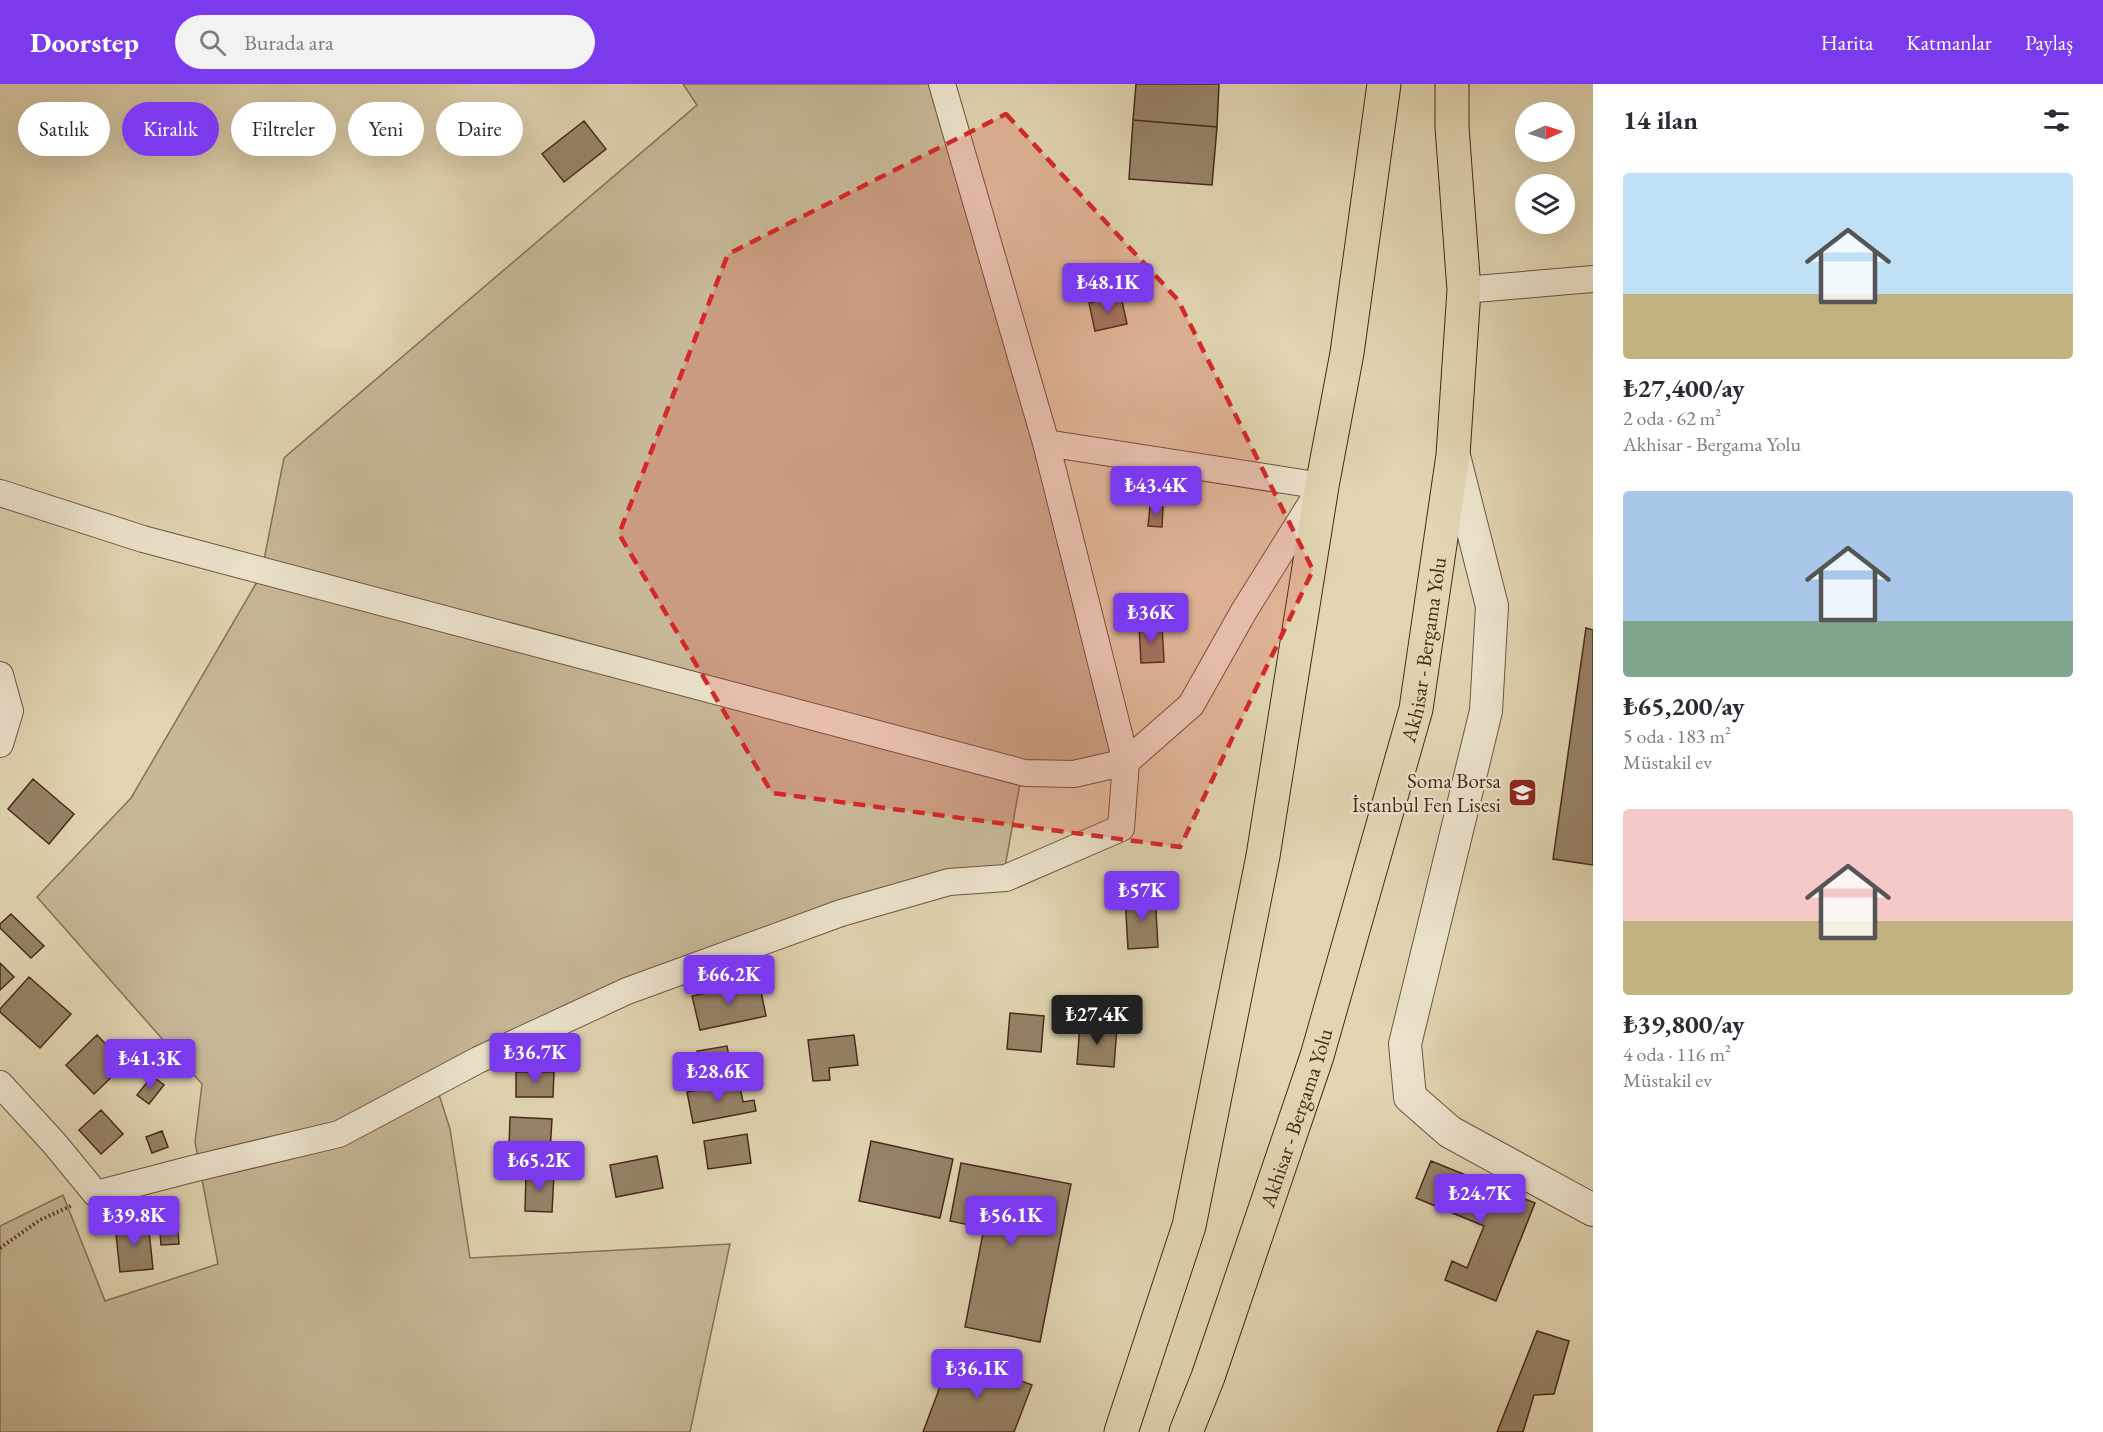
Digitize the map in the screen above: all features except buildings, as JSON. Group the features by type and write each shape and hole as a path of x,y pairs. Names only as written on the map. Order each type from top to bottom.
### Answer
{"main road":[{"path":"1121,1432 1189,1226 1263,856 1322,486 1347,353 1384,84"},
{"name":"Akhisar - Bergama Yolu","path":"1186,1432 1208,1377 1317,1056 1416,709 1453,455 1464,290 1452,127 1452,84"}],"street":[{"path":"0,1084 54,1143 96,1194 339,1134 478,1060 627,991 841,913 949,882 1006,878 1121,828 1126,762 1046,443 942,84"},
{"path":"1464,290 1593,279"},
{"path":"0,493 143,539 1025,773 1074,774 1126,762 1191,705 1245,611 1322,486 1046,443"},
{"path":"1453,455 1492,606 1486,711 1405,1044 1410,1096 1450,1132 1593,1210"},
{"path":"0,675 10,711 0,744"}],"path":[{"path":"0,1248 40,1220 96,1194"}],"highlighted area":[{"path":"1006,114 1178,300 1313,570 1180,847 772,793 619,534 728,254"}],"shaded area":[{"path":"683,84 935,84 1119,758 1023,767 1005,867 949,877 434,1079 450,1129 470,1258 730,1244 690,1432 0,1432 0,1226 63,1195 105,1301 218,1264 195,1142 202,1084 37,897 131,798 261,575 284,458 697,105"}],"place":[{"name":"Soma Borsa İstanbul Fen Lisesi","path":"1522,792"}]}
